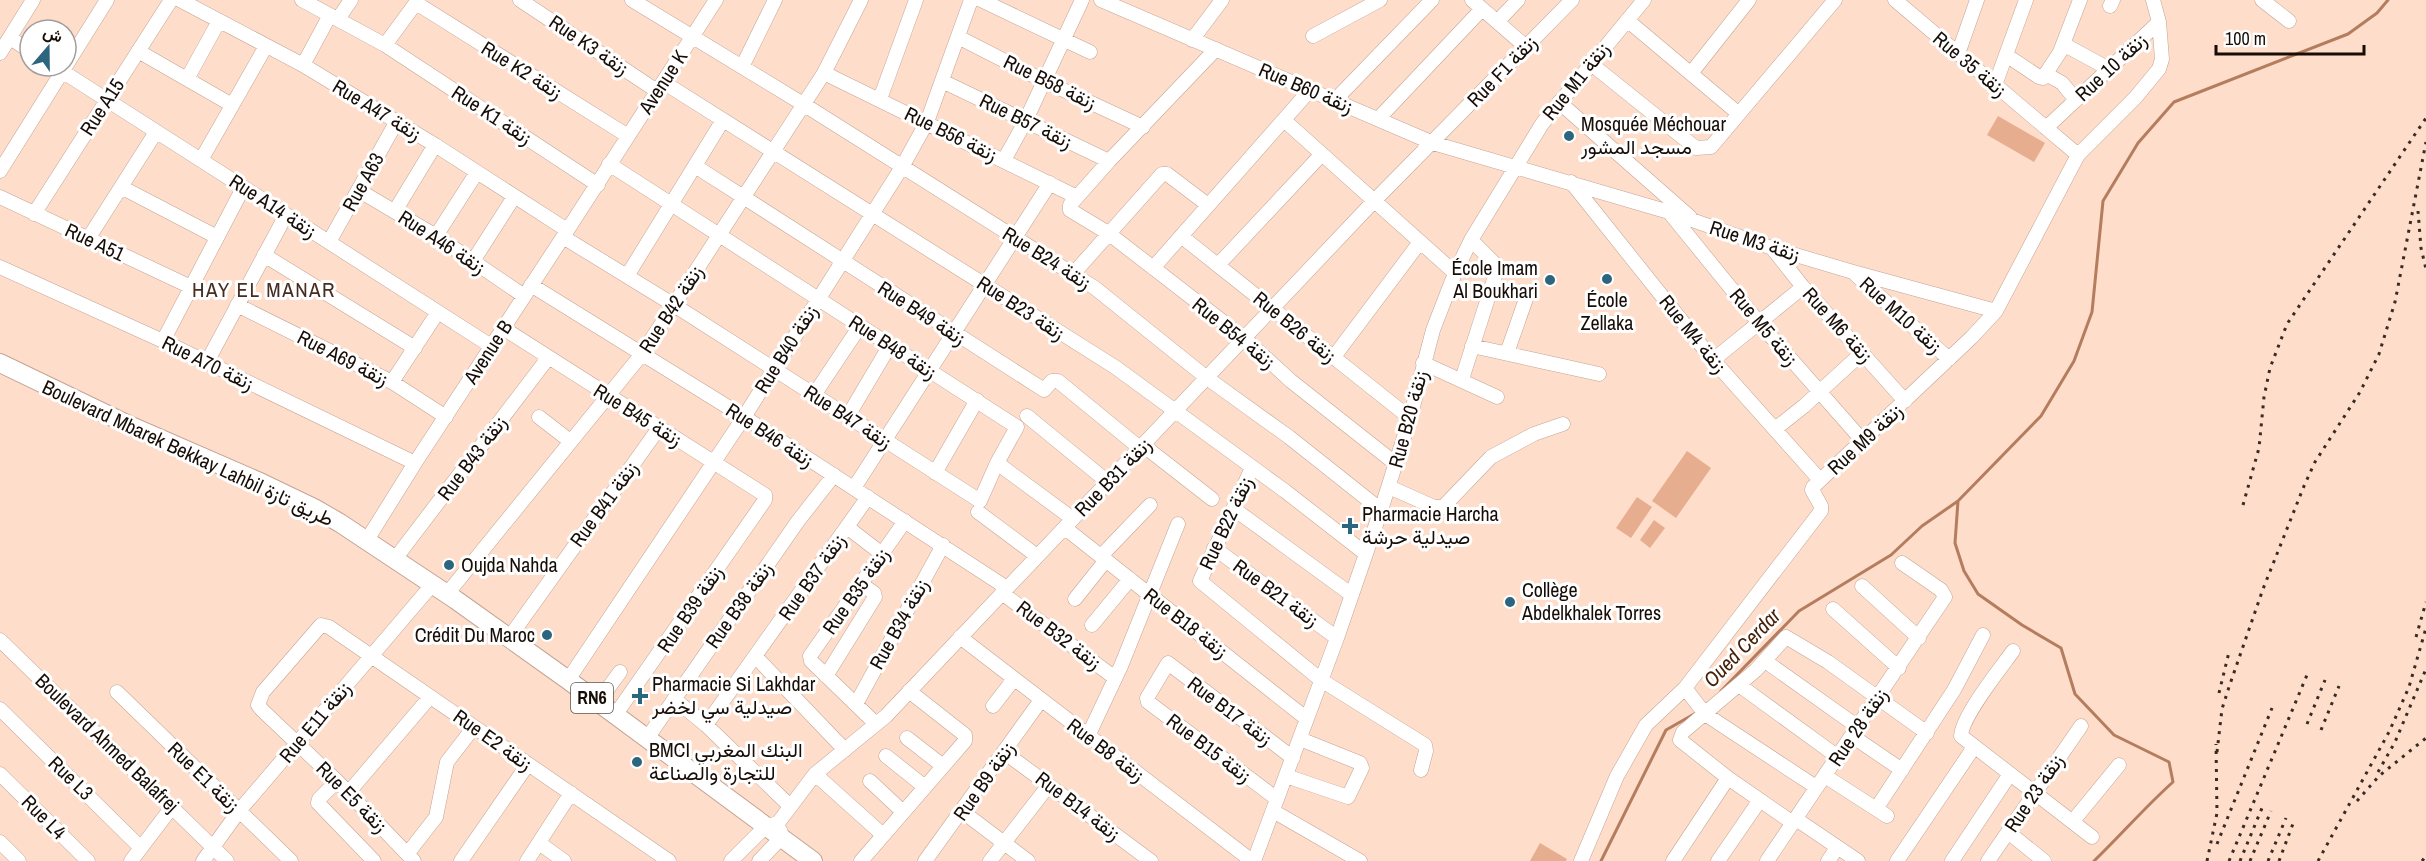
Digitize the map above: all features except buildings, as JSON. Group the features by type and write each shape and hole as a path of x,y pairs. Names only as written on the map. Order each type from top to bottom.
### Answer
{"main road":[{"name":"Boulevard Mbarek Bekkay Lahbil طريق تازة","path":"0,363 99,412 196,453 314,508 367,540 648,737 775,829 813,861"}],"street":[{"path":"78,42 107,0"},
{"name":"Rue A15","path":"34,214 171,0"},
{"name":"Rue A47 زنقة","path":"180,0 303,65 435,145 565,234"},
{"name":"Rue K1 زنقة","path":"302,0 386,45 598,184"},
{"path":"303,65 334,17 351,0"},
{"name":"Rue K3 زنقة","path":"520,0 660,87"},
{"name":"Rue B24 زنقة","path":"632,0 803,104 1108,297 1207,378 1289,437 1381,510"},
{"name":"Avenue K","path":"609,164 716,0"},
{"path":"742,67 775,0"},
{"name":"Rue B42 زنقة","path":"439,590 609,397 642,354 824,73 861,0"},
{"path":"880,99 916,0"},
{"name":"Rue B40 زنقة","path":"568,680 744,417 902,167 927,122 971,0"},
{"path":"981,0 1090,52"},
{"path":"1004,160 1025,122 1082,0"},
{"name":"Rue B60 زنقة","path":"1101,0 1433,143 1515,167"},
{"path":"1192,40 1222,0"},
{"path":"1313,36 1380,0"},
{"path":"1335,100 1432,0"},
{"path":"1498,21 1518,0"},
{"name":"Rue F1 زنقة","path":"1433,143 1572,0"},
{"name":"Rue M1 زنقة","path":"1515,167 1558,102 1644,0"},
{"path":"1692,72 1749,0"},
{"path":"1590,63 1696,148 1711,147 1834,0"},
{"name":"Rue 35 زنقة","path":"1895,0 1908,5 1958,54 2078,155"},
{"path":"1958,54 1977,0"},
{"path":"1995,85 2026,0"},
{"path":"2006,55 2043,78 2063,45 2080,0"},
{"name":"Rue 10 زنقة","path":"2046,128 2159,22 2153,0"},
{"path":"2262,0 2289,21"},
{"path":"0,53 31,1"},
{"path":"386,45 417,1"},
{"name":"Rue K2 زنقة","path":"417,1 628,136"},
{"path":"1378,119 1477,4 1525,46"},
{"path":"1627,20 1692,72 1739,114"},
{"path":"186,79 219,21"},
{"name":"Rue M9 زنقة","path":"1581,861 1617,776 1633,746 1657,713 1685,688 1821,511 1812,490 1862,440 1972,338 1996,311 2078,155 2153,77 2162,59 2159,22"},
{"name":"Rue B58 زنقة","path":"958,37 1044,81 1143,126"},
{"path":"10,38 18,43"},
{"path":"2063,45 2109,69"},
{"path":"201,160 266,46"},
{"path":"1074,201 1216,49"},
{"path":"138,51 232,105"},
{"name":"Rue B56 زنقة","path":"824,73 1050,183 1074,201"},
{"path":"2046,74 2062,83 2076,100"},
{"path":"0,171 54,78"},
{"name":"Rue A14 زنقة","path":"73,78 492,346"},
{"name":"Rue B57 زنقة","path":"942,81 1110,161"},
{"name":"Rue B23 زنقة","path":"660,87 723,120 1129,377 1366,554"},
{"path":"1152,268 1285,121 1310,90"},
{"path":"1558,102 1696,222"},
{"path":"627,276 723,120"},
{"path":"1285,121 1455,273"},
{"name":"Rue A63","path":"329,242 397,122"},
{"path":"88,239 156,132"},
{"name":"Rue B31 زنقة","path":"775,829 815,774 876,724 909,691 1109,483 1374,201 1433,143"},
{"path":"395,211 435,145"},
{"path":"1218,265 1322,154"},
{"name":"Avenue B","path":"367,540 415,462 609,164"},
{"name":"Rue B48 زنقة","path":"609,164 1017,428 998,463 979,507"},
{"name":"Rue B49 زنقة","path":"695,166 1044,390 1052,381 1058,381 1142,448"},
{"name":"Rue M3 زنقة","path":"1515,167 1669,212 1772,248 1996,311"},
{"name":"Rue B20 زنقة","path":"1258,859 1275,805 1337,638 1389,487 1433,330 1455,273 1471,240 1515,167"},
{"path":"436,236 477,172"},
{"path":"1073,274 1108,232 1163,173 1208,205"},
{"path":"854,488 886,441 928,370 1013,237 1050,183"},
{"name":"Rue M4 زنقة","path":"1570,183 1713,360 1820,480"},
{"path":"121,187 217,237"},
{"path":"164,341 243,188"},
{"name":"Rue A46 زنقة","path":"358,190 436,236 473,261 528,290"},
{"name":"Rue A51","path":"0,197 190,287"},
{"path":"473,261 514,197"},
{"name":"Rue B54 زنقة","path":"1074,201 1072,211 1108,232 1244,338 1291,381 1396,464"},
{"name":"Rue M5 زنقة","path":"1669,212 1760,324 1862,440"},
{"path":"207,362 286,215"},
{"name":"Rue B47 زنقة","path":"565,234 935,473 1037,556"},
{"name":"Rue B26 زنقة","path":"1181,236 1410,418"},
{"path":"1462,379 1497,267 1471,240"},
{"path":"1333,358 1420,242"},
{"name":"Rue M6 زنقة","path":"1772,248 1803,287 1905,401"},
{"path":"264,255 415,348"},
{"name":"Rue A70 زنقة","path":"0,267 164,341 415,462"},
{"name":"Rue M10 زنقة","path":"1853,272 1949,359"},
{"path":"1713,360 1803,287"},
{"name":"Rue B46 زنقة","path":"528,290 642,354 744,417 943,545 1004,590"},
{"path":"1508,354 1528,293"},
{"name":"Rue A69 زنقة","path":"237,306 392,382 446,417"},
{"path":"392,382 438,312"},
{"path":"814,395 860,326"},
{"name":"Rue B45 زنقة","path":"503,328 764,493 766,497 763,503"},
{"path":"848,416 890,345"},
{"path":"1473,346 1599,374"},
{"path":"1775,429 1862,353"},
{"name":"Rue B43 زنقة","path":"395,559 548,357"},
{"path":"1424,363 1462,379 1497,398"},
{"path":"935,473 977,400"},
{"path":"1027,416 1109,483"},
{"path":"539,417 570,441"},
{"path":"1389,487 1434,507 1443,507 1491,457 1534,434 1563,424"},
{"name":"Rue B41 زنقة","path":"509,638 658,428"},
{"path":"1142,448 1212,499"},
{"name":"Rue B18 زنقة","path":"998,463 1069,524 1104,558 1306,718"},
{"name":"Rue B22 زنقة","path":"1252,468 1214,548 1201,578 1202,583 1321,680"},
{"name":"Rue B38 زنقة","path":"648,737 791,531 834,476"},
{"name":"Rue B37 زنقة","path":"706,725 868,497"},
{"name":"Rue B39 زنقة","path":"616,714 763,503"},
{"path":"1074,599 1104,558 1150,505"},
{"path":"1234,508 1352,595"},
{"name":"Rue B35 زنقة","path":"826,676 811,661 811,654 905,521"},
{"path":"1088,736 1115,678 1178,524"},
{"path":"847,527 882,554"},
{"name":"Rue B34 زنقة","path":"855,704 943,545"},
{"name":"Rue B21 زنقة","path":"1214,548 1337,638"},
{"name":"Rue 28 زنقة","path":"1767,861 1945,598 1944,593 1902,564"},
{"path":"1092,625 1130,579"},
{"path":"861,584 874,593 875,597 826,676 876,724"},
{"path":"1862,586 1919,638"},
{"name":"Rue E11 زنقة","path":"203,861 239,811 370,656 439,590"},
{"name":"Rue B32 زنقة","path":"1004,590 1115,678"},
{"path":"1833,609 1899,668"},
{"name":"Rue E2 زنقة","path":"262,710 258,705 263,692 317,628 321,625 329,627 669,861"},
{"path":"1685,688 1701,709 1820,782 1882,813 1902,770 1954,690 1983,634"},
{"name":"Rue B8 زنقة","path":"960,637 1088,736 1258,859"},
{"path":"1858,861 1728,778 1680,741 1682,734 1701,709 1739,685 1788,637 1927,733"},
{"name":"Boulevard Ahmed Balafrej","path":"1,643 213,847"},
{"path":"2013,651 1975,705 1961,733 1962,738 2092,837"},
{"path":"755,656 845,750"},
{"path":"1765,661 1902,770"},
{"name":"Rue B15 زنقة","path":"1168,663 1149,696 1148,702 1275,805"},
{"name":"Rue B17 زنقة","path":"1168,663 1293,758"},
{"path":"598,702 620,672"},
{"path":"993,706 1014,679"},
{"path":"1321,680 1425,745 1426,751 1421,770"},
{"path":"1739,685 1838,757"},
{"path":"1954,690 1975,705"},
{"name":"Rue B9 زنقة","path":"861,861 965,741 964,735 909,691"},
{"name":"Rue E1 زنقة","path":"117,692 291,861"},
{"path":"348,793 430,697"},
{"path":"674,699 706,725 790,806"},
{"name":"Rue B9 زنقة","path":"925,861 963,812 1041,700"},
{"name":"Rue L3","path":"0,709 141,848"},
{"name":"Rue E5 زنقة","path":"262,710 337,781 411,857"},
{"name":"Rue 23 زنقة","path":"1988,861 2081,726"},
{"path":"411,857 436,817 445,767 474,727"},
{"path":"907,738 943,766"},
{"path":"1286,776 1348,797 1362,768 1360,763 1300,739"},
{"path":"1897,861 1974,747"},
{"name":"Rue B14 زنقة","path":"1004,752 1151,861"},
{"path":"886,756 925,787"},
{"path":"461,861 528,764"},
{"path":"2073,821 2119,765"},
{"name":"Rue L4","path":"0,774 88,861"},
{"path":"815,774 883,835"},
{"path":"1952,861 2010,774"},
{"path":"1673,861 1728,778"},
{"path":"337,781 319,799 318,803 374,861"},
{"path":"870,781 903,812"},
{"path":"990,861 1049,785"},
{"path":"527,861 571,793"},
{"path":"1718,861 1760,800"},
{"path":"1275,805 1360,861"},
{"path":"131,861 172,807"},
{"path":"963,812 1028,861"},
{"path":"731,861 775,829"},
{"path":"759,861 775,829"},
{"path":"2008,832 2044,861"},
{"path":"0,842 19,861"},
{"path":"539,843 564,861"},
{"path":"213,847 227,861"},
{"path":"1828,861 1837,848"}],"shaded area":[{"path":"1998,116 2045,143 2034,162 1987,135"},
{"path":"1687,451 1711,468 1676,518 1652,501"},
{"path":"1637,497 1652,507 1631,538 1616,528"},
{"path":"1654,520 1665,528 1650,548 1640,540"},
{"path":"1540,843 1567,859 1566,861 1530,861"}],"waterway":[{"path":"2094,861 2173,782 2169,762 2114,735 2075,694 2061,648 2022,625 1978,594 1964,571 1955,543 1958,501 2041,416 2074,361 2092,312 2103,201 2138,143 2174,102 2348,34 2377,13 2388,0"},
{"name":"Oued Cerdar","path":"1721,691 1799,611 1891,555 1922,526 1958,501"},
{"name":"Oued Cerdar","path":"1601,861 1666,730 1696,713"}],"railway":[{"path":"2243,505 2259,448 2264,397 2270,368 2287,324 2426,118"},
{"path":"2217,752 2222,709 2229,687 2263,589 2304,486 2315,462 2360,392 2379,354 2395,302 2426,142"},
{"path":"2418,211 2421,248 2426,269"},
{"path":"2416,637 2426,602"},
{"path":"2318,861 2389,732 2409,687 2426,628"},
{"path":"2219,693 2229,652"},
{"path":"2378,772 2395,742 2426,669"},
{"path":"2229,861 2307,675"},
{"path":"2307,724 2325,680"},
{"path":"2321,730 2339,686"},
{"path":"2217,844 2272,708"},
{"path":"2357,801 2379,776 2426,738"},
{"path":"2207,861 2217,813 2216,744"},
{"path":"2240,861 2262,808"},
{"path":"2250,861 2271,811"},
{"path":"2268,861 2286,818"},
{"path":"2279,861 2294,821"},
{"path":"2422,861 2426,856"}],"place":[{"name":"Mosquée Méchouar مسجد المشور","path":"1569,136"},
{"name":"École Zellaka","path":"1607,279"},
{"name":"École Imam Al Boukhari","path":"1550,280"},
{"name":"Pharmacie Harcha صيدلية حرشة","path":"1350,526"},
{"name":"Oujda Nahda","path":"449,565"},
{"name":"Collège Abdelkhalek Torres","path":"1510,602"},
{"name":"Crédit Du Maroc","path":"547,635"},
{"name":"Pharmacie Si Lakhdar صيدلية سي لخضر","path":"640,696"},
{"name":"BMCI البنك المغربي للتجارة والصناعة","path":"637,762"}],"district":[{"name":"HAY EL MANAR","path":"264,290"}]}
